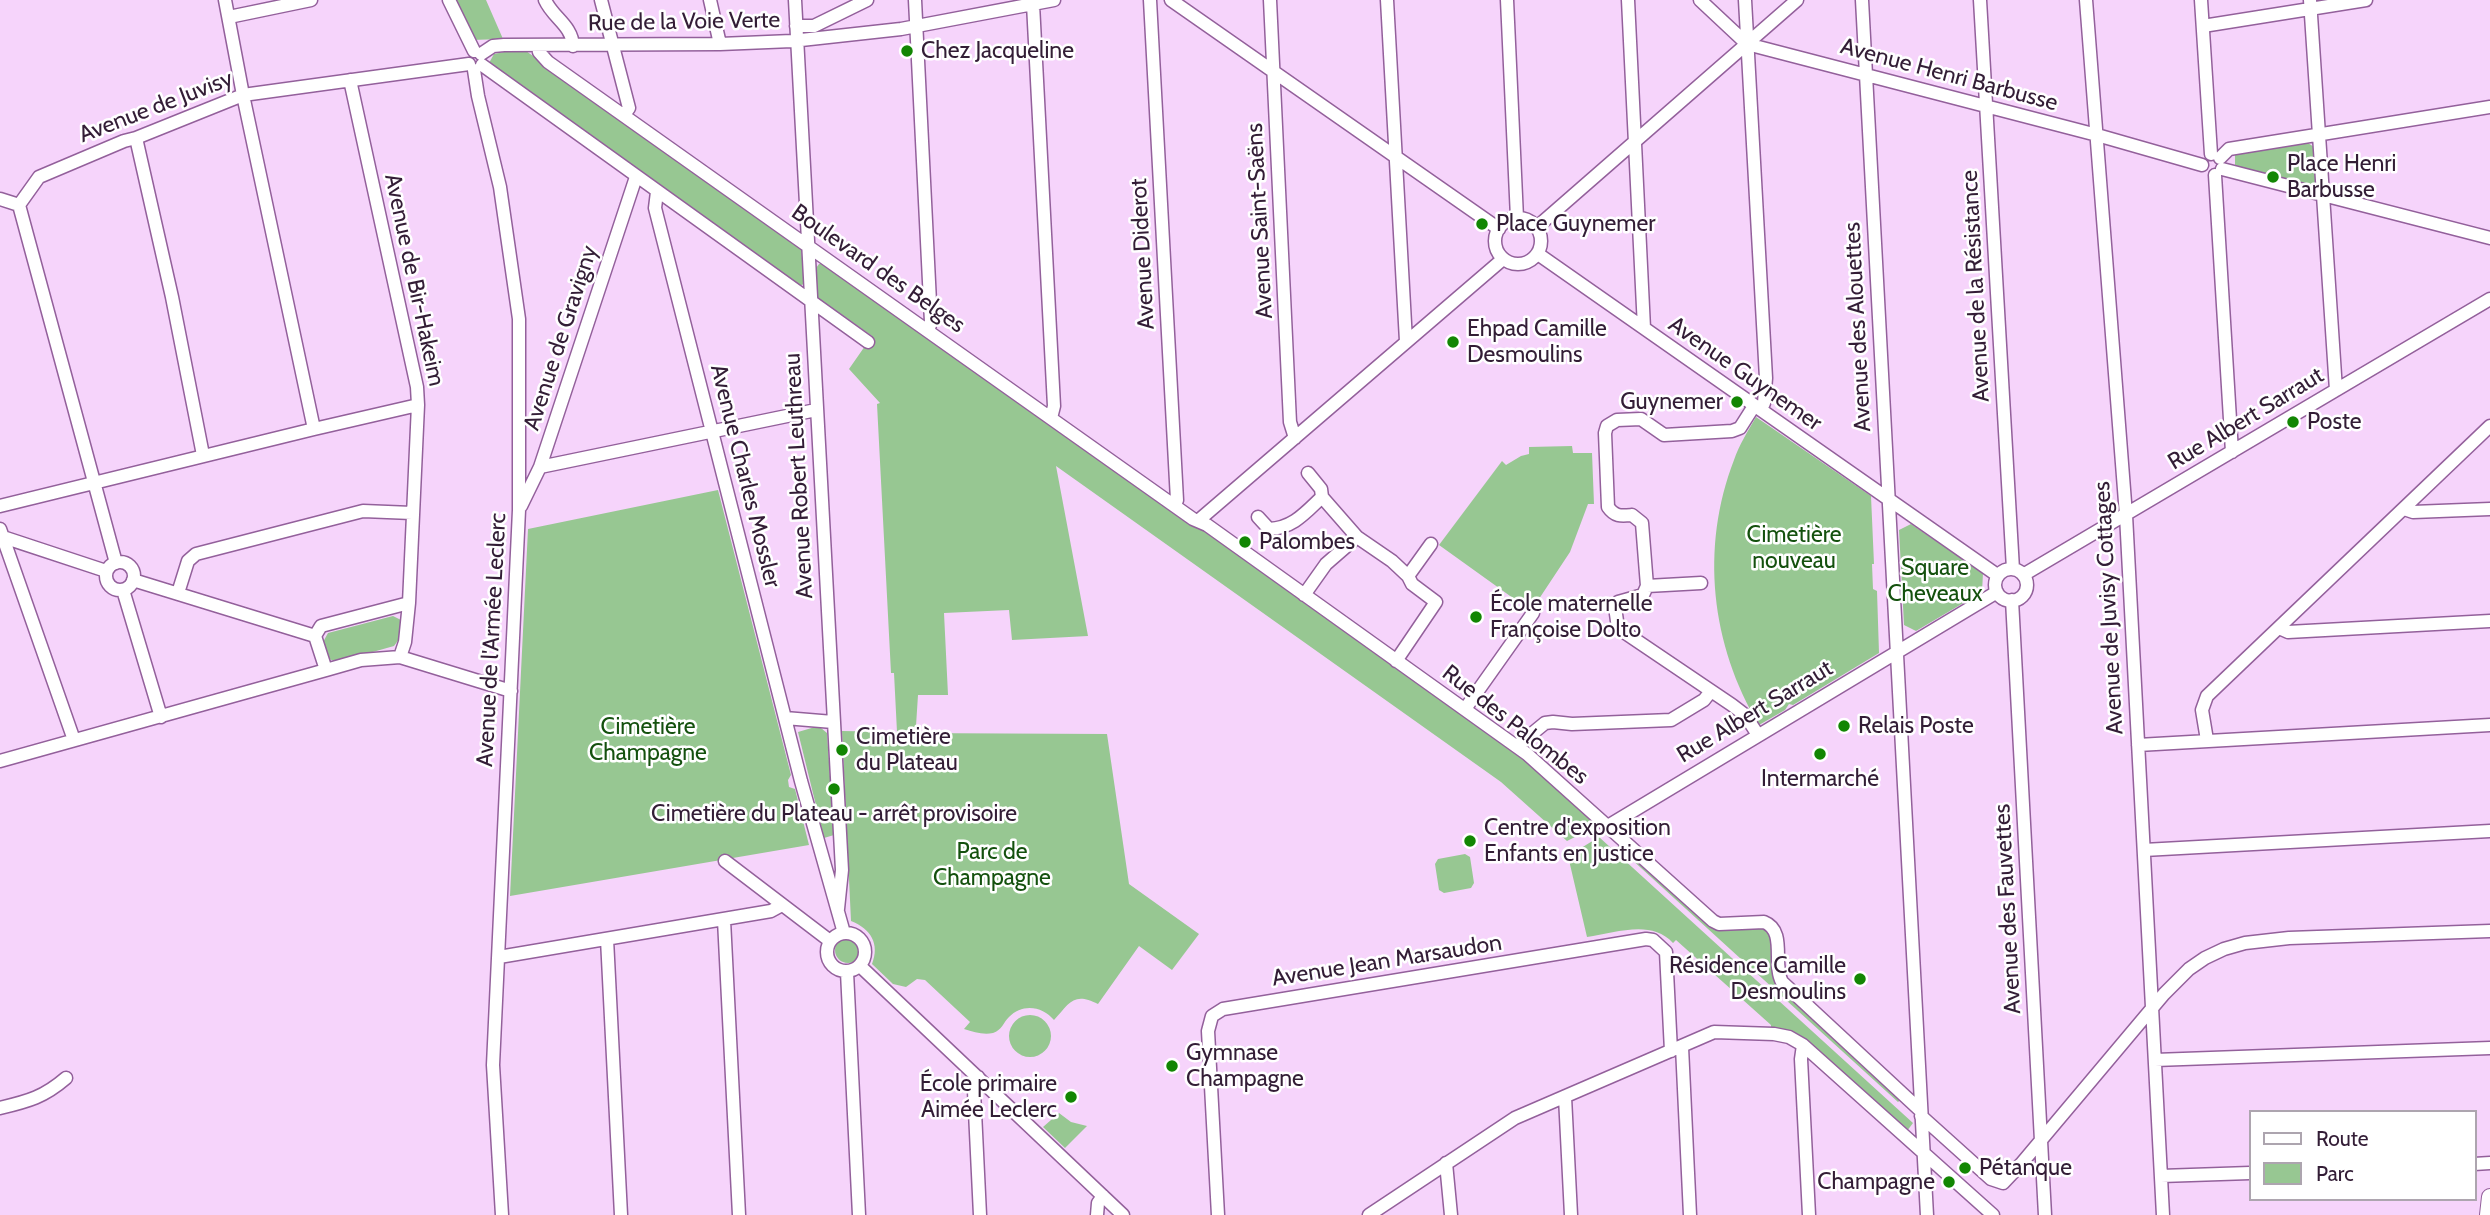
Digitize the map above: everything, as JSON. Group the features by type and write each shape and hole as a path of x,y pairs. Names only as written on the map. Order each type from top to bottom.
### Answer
{"main road":[{"path":"2488,1215 2490,1198"}],"street":[{"path":"225,0 314,429"},
{"path":"229,17 311,0"},
{"path":"449,0 476,61 868,342"},
{"path":"545,0 571,33 573,46"},
{"path":"601,0 629,108 624,115"},
{"path":"710,0 720,44"},
{"name":"Avenue Robert Leuthreau","path":"795,0 842,870 838,909"},
{"path":"796,26 814,26 867,0"},
{"path":"915,0 931,323 928,331"},
{"name":"Rue de la Voie Verte","path":"476,61 493,46 720,44 797,40 916,27 1054,0"},
{"name":"Avenue Diderot","path":"1150,0 1177,500 1175,505"},
{"path":"1171,0 1499,229"},
{"name":"Avenue Saint-Saëns","path":"1269,0 1290,422 1295,439"},
{"path":"1387,0 1406,341"},
{"path":"1507,0 1517,218"},
{"path":"1628,0 1644,328"},
{"name":"Avenue Henri Barbusse","path":"1700,0 1747,44 2202,165 2206,156 2217,164"},
{"path":"1745,0 1766,378 1764,403 1740,428 1732,431 1664,435 1641,419 1617,420 1607,426 1605,433 1608,507 1612,513 1619,516 1632,515 1642,523 1647,586 1643,595 1618,602 1615,607 1618,628 1745,715 1758,735"},
{"path":"1537,227 1797,0"},
{"name":"Avenue des Alouettes","path":"1862,0 1927,1215"},
{"name":"Avenue de la Résistance","path":"1980,0 2018,572"},
{"name":"Avenue de Juvisy Cottages","path":"2086,0 2126,515 2163,1215"},
{"path":"2201,0 2217,164 2232,452"},
{"path":"2203,26 2311,4 2366,0"},
{"path":"1033,4 1055,406 1051,418"},
{"path":"2311,4 2336,390"},
{"name":"Boulevard des Belges","path":"538,46 539,52 548,62 1193,519 1199,520"},
{"name":"Avenue de Juvisy","path":"19,205 39,177 243,95 476,61"},
{"name":"Avenue de l'Armée Leclerc","path":"476,61 478,96 500,187 519,319 519,510 493,1065 502,1215"},
{"name":"Avenue de Bir-Hakeim","path":"350,80 417,387 409,604 405,642 400,657"},
{"path":"2217,164 2229,149 2490,107"},
{"path":"136,138 204,455"},
{"path":"2217,164 2490,238"},
{"name":"Avenue de Gravigny","path":"519,510 540,467 636,177"},
{"name":"Avenue Charles Mossler","path":"657,192 655,208 825,872 844,933"},
{"path":"0,200 19,205 94,483 111,567 108,584 115,590 123,590 129,587 133,580 134,574 130,566 121,562 111,567 1,534"},
{"path":"1508,220 1528,220 1537,227 1542,240 1538,254 1531,261 1516,265 1503,259 1495,240 1499,229 1508,220"},
{"name":"Avenue Guynemer","path":"1538,254 1997,575"},
{"path":"1199,520 1503,259"},
{"name":"Rue Albert Sarraut","path":"2018,572 2126,515 2490,299"},
{"path":"0,506 418,405"},
{"path":"540,467 816,410"},
{"path":"2207,740 2202,710 2207,696 2490,426"},
{"path":"1308,473 1321,489 1322,497 1357,537 1408,576 1412,584 1436,603 1396,661"},
{"path":"1258,517 1269,529 1285,527 1297,520 1322,497"},
{"path":"2404,509 2413,512 2490,509"},
{"path":"178,593 188,561 196,554 363,511 412,513"},
{"name":"Rue des Palombes","path":"1199,520 1517,747 1713,921 1719,924 1770,924 1777,936 1779,976 1782,982 1991,1179 1998,1183 2009,1179 2021,1164"},
{"path":"1,534 74,740"},
{"path":"1304,595 1326,564 1357,537"},
{"path":"1408,576 1431,544"},
{"path":"2002,571 2018,572 2027,585 2024,595 2012,600 2001,598 1995,582 1997,575 2002,571"},
{"path":"133,580 315,636"},
{"path":"1647,586 1701,583"},
{"path":"123,590 161,716"},
{"name":"Rue Albert Sarraut","path":"1608,826 1997,592"},
{"name":"Avenue des Fauvettes","path":"2012,600 2045,1215"},
{"path":"326,670 315,636 321,626 409,604"},
{"path":"1465,709 1533,613"},
{"path":"2279,628 2288,632 2490,621"},
{"path":"0,761 361,660 400,657 512,691"},
{"path":"1517,747 1545,723 1671,720 1704,700 1711,691"},
{"path":"786,718 833,722"},
{"path":"2138,745 2490,725"},
{"path":"2144,850 2490,831"},
{"path":"725,861 830,941"},
{"path":"499,957 724,920 771,911 782,905"},
{"path":"724,920 739,1215"},
{"path":"2042,1174 2036,1167 2021,1164 2189,968 2224,949 2245,943 2290,938 2490,931"},
{"path":"844,933 856,936 864,944 865,956 860,966 847,972 835,969 828,959 827,946 830,941 844,933"},
{"path":"607,939 621,1215"},
{"name":"Avenue Jean Marsaudon","path":"1218,1215 1208,1031 1212,1016 1223,1009 1646,939 1653,940 1666,952 1676,1049"},
{"path":"860,966 1123,1215"},
{"path":"847,972 859,1215"},
{"path":"1368,1215 1515,1118 1714,1032 1774,1034 1789,1037 1803,1045 1924,1152 1985,1212"},
{"path":"1803,1045 1801,1059 1809,1215"},
{"path":"2155,1060 2490,1048"},
{"path":"1676,1049 1690,1215"},
{"path":"978,1077 974,1091 980,1215"},
{"path":"0,1108 33,1101 50,1092 66,1078"},
{"path":"1565,1097 1571,1215"},
{"path":"1446,1163 1451,1215"},
{"path":"2161,1176 2248,1173"},
{"path":"1097,1215 1098,1203 1103,1196"}],"green space":[{"path":"453,0 486,0 503,39 471,40"},
{"path":"526,51 801,246 804,284 799,286 489,63 494,54"},
{"path":"2308,143 2314,147 2316,182 2312,186 2235,166 2235,154"},
{"name":"Parc de Champagne","path":"819,264 1171,508 1181,519 1203,528 1514,749 1596,824 1595,827 1567,841 1501,782 1056,466 1088,636 1012,640 1009,610 944,613 948,695 918,695 916,726 904,733 1107,734 1129,884 1199,934 1172,970 1139,946 1098,1004 1077,999 1068,1004 1054,1020 1038,1009 1026,1008 1014,1013 993,1033 964,1029 970,1022 925,980 917,979 906,987 893,984 872,964 875,950 869,933 851,921 842,731 897,732 894,673 891,673 877,404 880,403 849,369 872,336 818,298 816,268"},
{"name":"Cimetière nouveau","path":"1756,417 1871,496 1873,589 1877,591 1879,653 1793,705 1789,704 1785,710 1759,725 1730,662 1721,629 1714,561 1723,493 1736,454"},
{"path":"1572,446 1573,453 1592,453 1594,504 1588,504 1570,552 1531,611 1439,545 1502,461 1506,465 1529,454 1529,447"},
{"name":"Cimetière Champagne","path":"718,490 791,775 788,780 789,787 795,789 809,845 510,896 528,529"},
{"name":"Square Cheveaux","path":"1911,524 1983,573 1982,592 1916,631 1904,625 1899,530"},
{"path":"393,616 401,620 400,638 394,646 337,662 329,659 323,642 328,633"},
{"path":"815,727 827,733 834,835 824,838 798,732"},
{"path":"1599,837 1913,1123 1907,1131 1809,1042 1771,1029 1771,1025 1676,940 1673,943 1654,931 1644,930 1587,937 1568,856"},
{"path":"1621,843 1709,923 1762,926 1772,934 1774,975 1901,1099 1898,1102 1618,847"},
{"path":"1465,854 1470,857 1474,883 1471,888 1444,893 1439,890 1435,864 1438,859"},
{"path":"848,937 857,941 861,950 857,959 848,963 839,959 835,950 839,941"},
{"path":"1030,1015 1045,1021 1051,1036 1045,1051 1030,1057 1015,1051 1009,1036 1015,1021"},
{"path":"1059,1113 1071,1122 1087,1126 1065,1148 1043,1127"}],"place":[{"name":"Chez Jacqueline","path":"907,51"},
{"name":"Place Henri Barbusse","path":"2273,177"},
{"name":"Place Guynemer","path":"1482,224"},
{"name":"Ehpad Camille Desmoulins","path":"1453,342"},
{"name":"Guynemer","path":"1737,402"},
{"name":"Poste","path":"2293,422"},
{"name":"Palombes","path":"1245,542"},
{"name":"École maternelle Françoise Dolto","path":"1476,617"},
{"name":"Relais Poste","path":"1844,726"},
{"name":"Cimetière du Plateau","path":"842,750"},
{"name":"Intermarché","path":"1820,754"},
{"name":"Cimetière du Plateau - arrêt provisoire","path":"834,789"},
{"name":"Centre d'exposition Enfants en justice","path":"1470,841"},
{"name":"Résidence Camille Desmoulins","path":"1860,979"},
{"name":"Gymnase Champagne","path":"1172,1066"},
{"name":"École primaire Aimée Leclerc","path":"1071,1097"},
{"name":"Pétanque","path":"1965,1168"},
{"name":"Champagne","path":"1949,1182"}]}
